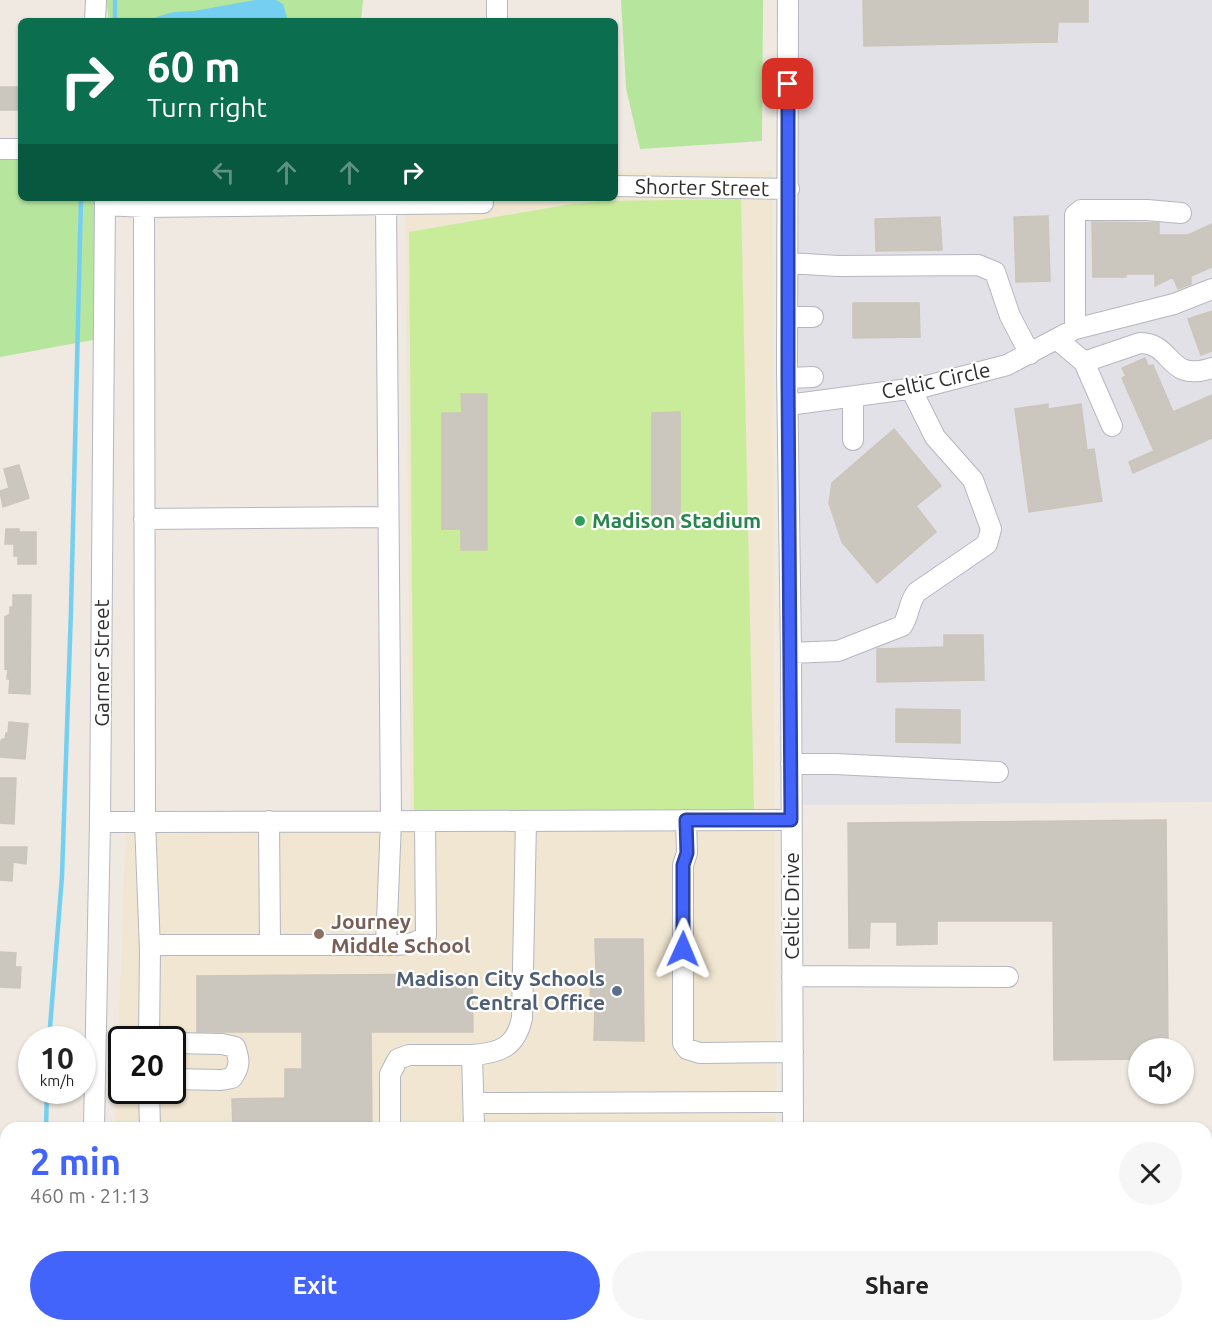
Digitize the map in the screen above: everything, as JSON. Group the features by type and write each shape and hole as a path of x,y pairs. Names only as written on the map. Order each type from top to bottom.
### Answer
{"street":[{"path":"95,18 96,0"},
{"path":"497,0 497,18"},
{"name":"Celtic Drive","path":"788,0 788,405 793,1122"},
{"path":"0,149 18,149"},
{"name":"Shorter Street","path":"618,186 789,189"},
{"path":"105,201 144,207 483,203"},
{"name":"Garner Street","path":"94,1122 100,822 105,201"},
{"path":"386,204 391,821 386,945"},
{"path":"144,207 145,822 150,945 149,1026"},
{"path":"1075,329 1075,215 1081,210 1147,210 1181,213"},
{"path":"788,263 838,266 978,265 986,267 995,272 1010,316 1030,354"},
{"name":"Celtic Circle","path":"788,405 853,397 916,382 1007,365 1075,329 1174,304 1212,289"},
{"path":"788,317 813,316"},
{"path":"1058,340 1084,362 1112,426"},
{"path":"1084,362 1140,343 1149,343 1186,372 1198,372 1212,368"},
{"path":"788,378 813,377"},
{"path":"791,653 838,651 902,626 907,620 912,598 917,592 987,544 991,529 973,480 935,437 916,382"},
{"path":"853,397 853,440"},
{"path":"144,519 388,517"},
{"path":"791,764 998,772"},
{"path":"686,820 687,853 683,865 683,1043 687,1049 700,1053 793,1052"},
{"path":"100,822 791,820"},
{"path":"270,821 270,945"},
{"path":"150,945 407,945 418,942 426,935 425,821"},
{"path":"390,1122 390,1074 398,1059 409,1055 491,1053 501,1050 519,1032 522,1018 525,821"},
{"path":"792,976 1008,977"},
{"path":"186,1043 222,1044 235,1047 239,1058 238,1069 232,1078 186,1079"},
{"path":"472,1055 474,1122"},
{"path":"474,1103 793,1102"},
{"path":"149,1104 150,1122"}],"shaded area":[{"path":"795,0 1212,0 1212,802 803,805"},
{"path":"772,170 776,1122 115,1122 116,1104 186,1104 186,1026 119,1026 126,828 411,827 405,201 618,201 618,172 758,172"}],"green space":[{"path":"106,0 363,0 361,18 109,18"},
{"path":"621,0 763,0 762,141 640,149 626,88"},
{"path":"0,156 18,156 18,201 105,201 104,338 0,357"},
{"name":"Madison Stadium","path":"741,199 754,809 414,812 409,232 571,204"}],"water":[{"path":"255,0 276,0 283,4 287,18 156,18 174,12 194,11"}],"building":[{"path":"863,0 1088,0 1088,22 1058,22 1057,42 864,46"},
{"path":"0,87 18,87 18,110 0,110"},
{"path":"1048,216 1050,281 1016,282 1014,217"},
{"path":"940,217 942,250 876,251 875,219"},
{"path":"1092,222 1159,223 1159,235 1188,235 1212,224 1212,267 1191,276 1191,284 1178,289 1173,277 1155,286 1155,274 1093,277"},
{"path":"853,303 919,303 920,337 853,338"},
{"path":"1212,311 1212,351 1201,355 1188,319"},
{"path":"1145,358 1148,366 1153,365 1173,412 1212,395 1212,438 1133,473 1129,462 1154,451 1122,378 1126,376 1122,368"},
{"path":"461,394 487,394 487,550 461,550 461,529 442,529 442,413 462,413"},
{"path":"1048,404 1048,409 1081,404 1087,450 1094,449 1102,501 1029,512 1015,409"},
{"path":"680,412 680,529 652,529 652,413"},
{"path":"894,429 941,486 916,506 936,532 877,583 842,542 829,503 832,483"},
{"path":"19,465 29,498 3,507 0,491 9,488 4,469"},
{"path":"6,529 36,532 36,564 18,564 18,556 14,556 14,544 5,544"},
{"path":"13,595 31,595 30,694 9,693 10,679 7,679 8,668 5,669 5,617 10,614 10,607 13,607"},
{"path":"944,635 983,635 984,680 877,682 877,649 944,647"},
{"path":"896,709 960,710 960,743 896,742"},
{"path":"9,722 28,724 25,759 0,757 0,743 8,733"},
{"path":"0,778 16,778 14,824 0,823"},
{"path":"1166,820 1168,1038 1128,1038 1128,1059 1054,1060 1053,921 937,921 937,944 897,945 897,922 870,922 869,948 849,948 848,823"},
{"path":"0,847 27,847 26,864 13,862 12,881 0,880"},
{"name":"Madison City Schools Central Office","path":"595,939 643,939 644,1041 594,1040 595,1007 590,1007 591,973 596,973"},
{"path":"0,952 16,953 15,967 21,967 20,988 0,987"},
{"name":"Journey Middle School","path":"472,974 473,1032 371,1032 372,1122 233,1122 232,1099 285,1098 285,1069 302,1069 302,1032 197,1032 197,976"}],"waterway":[{"path":"115,0 115,18"},
{"path":"50,1026 62,876 81,201"},
{"path":"46,1122 47,1104"}],"place":[{"name":"Madison Stadium","path":"580,521"},
{"name":"Journey Middle School","path":"319,934"},
{"name":"Madison City Schools Central Office","path":"617,991"}],"route":[{"path":"683,949 683,865 687,853 686,820 791,820 788,84"}]}
